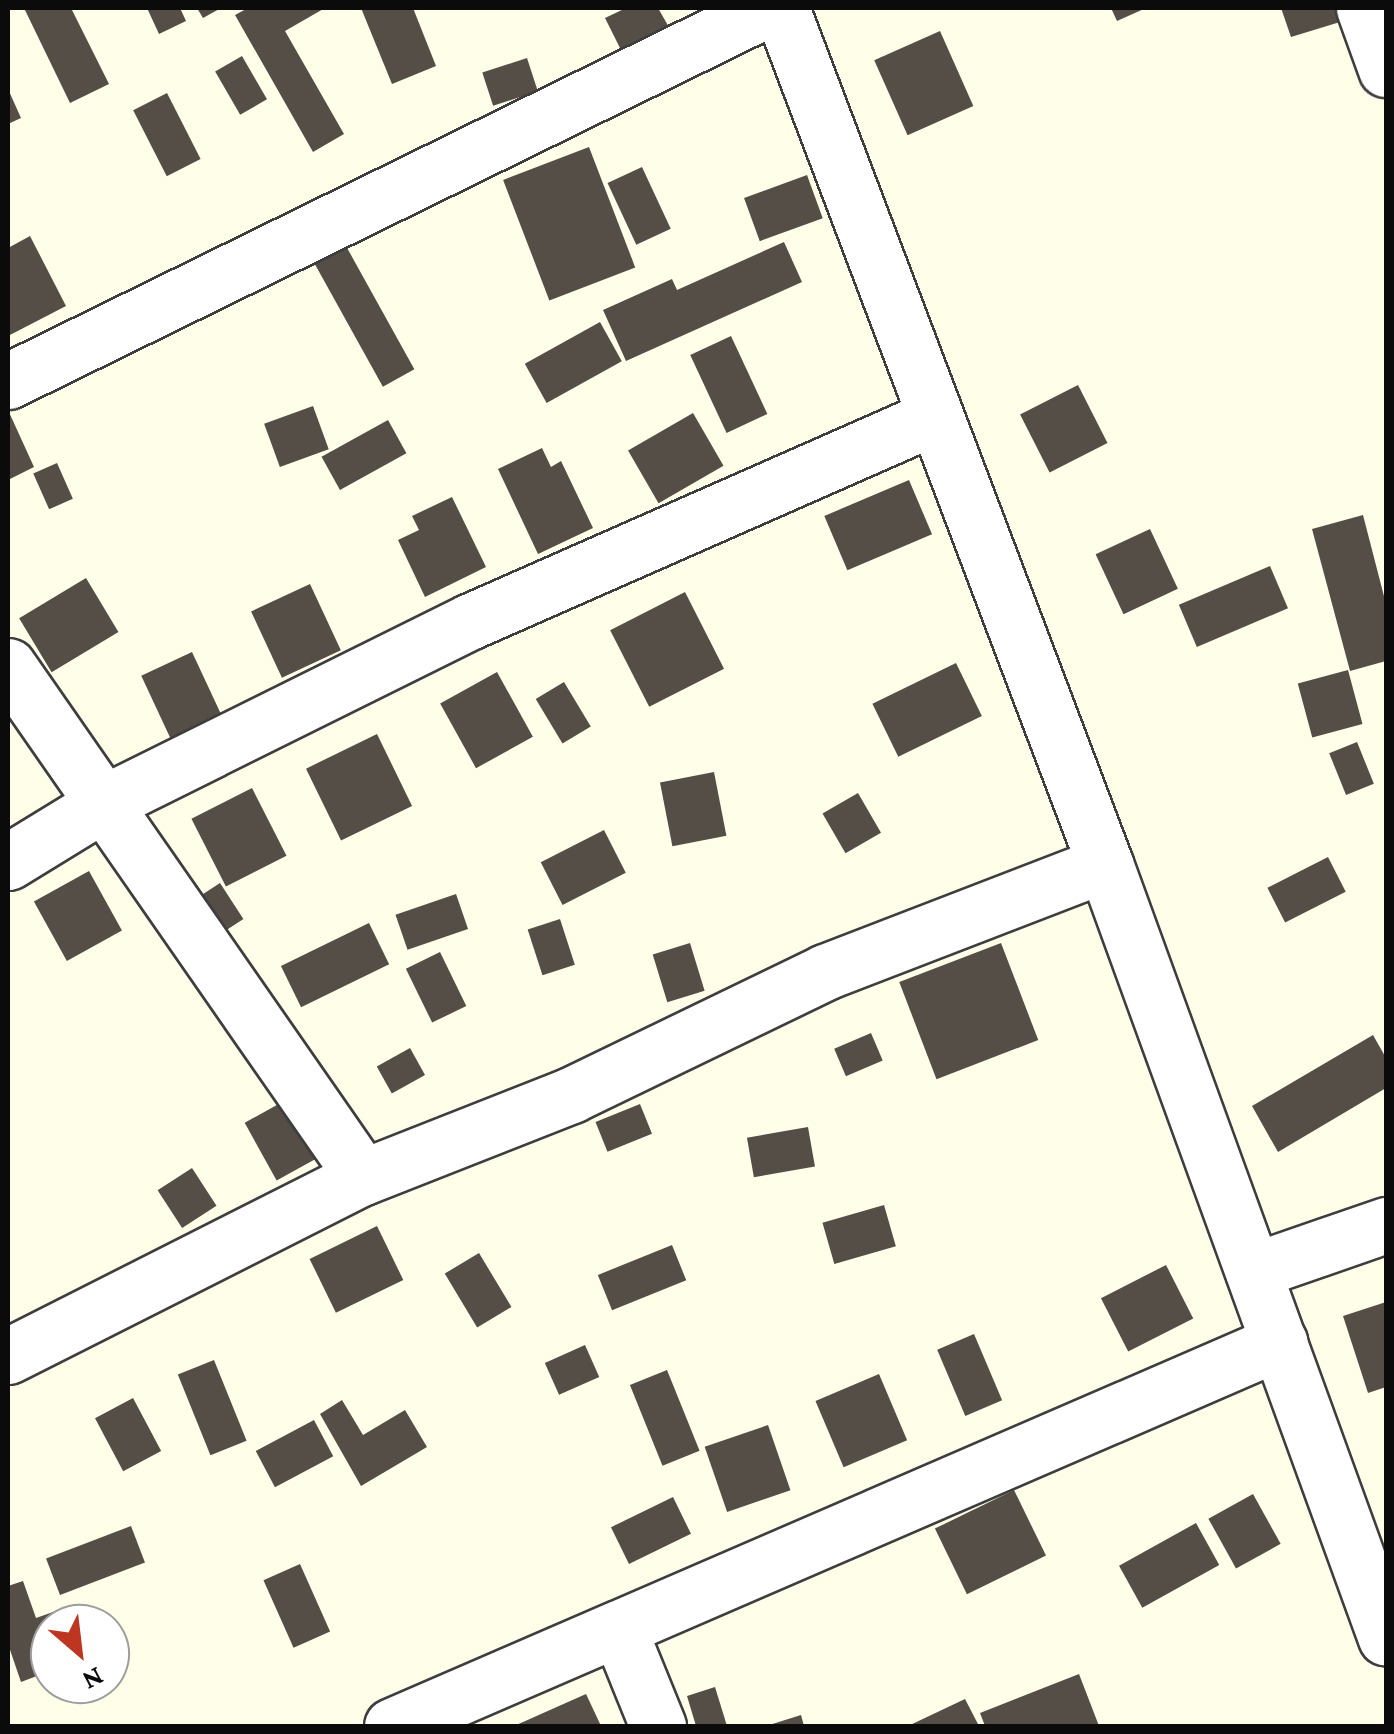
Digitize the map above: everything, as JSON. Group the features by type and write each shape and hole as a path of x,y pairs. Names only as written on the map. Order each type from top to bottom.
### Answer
{"street":[{"path":"8,381 769,8"},
{"path":"782,8 1105,864 1386,1638"},
{"path":"1364,8 1386,68"},
{"path":"8,862 106,802 471,621 934,417"},
{"path":"8,666 363,1177"},
{"path":"8,1356 363,1177 571,1095 825,972 1105,864"},
{"path":"1253,1271 1386,1225"},
{"path":"392,1726 1280,1342"},
{"path":"619,1630 658,1726"}],"building":[{"path":"24,8 71,8 109,84 70,103"},
{"path":"147,8 180,8 186,21 159,34"},
{"path":"197,8 221,8 203,18"},
{"path":"248,8 325,8 285,31 344,134 313,152 235,15"},
{"path":"361,8 413,8 436,66 392,84"},
{"path":"626,8 658,8 670,29 623,54 605,18"},
{"path":"1111,8 1146,8 1117,21"},
{"path":"1281,8 1336,8 1340,22 1291,37"},
{"path":"940,31 973,106 908,135 874,60"},
{"path":"242,56 267,99 240,115 215,72"},
{"path":"527,58 538,91 493,106 482,73"},
{"path":"8,89 21,118 8,124"},
{"path":"167,93 201,159 167,176 133,110"},
{"path":"589,147 635,267 549,300 503,180"},
{"path":"642,167 671,229 636,245 608,183"},
{"path":"807,175 823,218 760,241 744,198"},
{"path":"30,236 66,306 8,336 8,248"},
{"path":"784,242 802,282 626,361 603,310 672,279 677,290"},
{"path":"346,246 414,369 383,387 315,263"},
{"path":"600,322 622,361 547,403 525,364"},
{"path":"731,336 767,414 727,433 690,355"},
{"path":"1078,385 1108,443 1050,472 1020,415"},
{"path":"313,406 329,449 280,467 264,424"},
{"path":"8,410 34,467 8,480"},
{"path":"693,413 724,466 659,503 628,450"},
{"path":"388,420 406,453 340,490 322,457"},
{"path":"542,448 551,467 561,461 593,528 538,554 498,469"},
{"path":"57,463 73,499 49,509 33,474"},
{"path":"909,480 932,534 847,570 824,516"},
{"path":"452,497 486,567 425,597 398,540 419,530 412,516"},
{"path":"1363,515 1386,604 1386,661 1350,671 1312,529"},
{"path":"1150,529 1178,589 1124,614 1096,554"},
{"path":"1270,566 1288,608 1197,647 1179,605"},
{"path":"86,578 118,632 52,672 19,618"},
{"path":"310,584 341,650 282,678 251,611"},
{"path":"685,592 724,669 649,707 610,630"},
{"path":"192,652 221,715 170,738 141,676"},
{"path":"956,663 982,716 898,757 872,704"},
{"path":"1348,670 1362,724 1312,738 1298,683"},
{"path":"497,672 533,737 476,768 440,704"},
{"path":"564,682 591,727 562,744 536,699"},
{"path":"377,734 412,806 341,841 306,769"},
{"path":"1357,742 1374,784 1346,795 1329,753"},
{"path":"714,772 726,836 672,846 660,782"},
{"path":"252,788 287,856 226,887 191,819"},
{"path":"858,793 881,833 845,853 822,813"},
{"path":"604,830 626,873 563,905 541,862"},
{"path":"1328,857 1346,892 1285,923 1267,888"},
{"path":"89,871 122,930 67,961 34,902"},
{"path":"220,883 243,919 216,937 192,901"},
{"path":"456,894 468,929 408,950 395,915"},
{"path":"560,919 575,965 542,975 528,930"},
{"path":"369,923 389,964 301,1007 281,966"},
{"path":"690,943 705,991 667,1002 653,954"},
{"path":"1001,943 1038,1040 937,1079 899,982"},
{"path":"440,952 466,1006 432,1023 406,969"},
{"path":"871,1033 883,1061 846,1076 834,1049"},
{"path":"1373,1035 1386,1058 1386,1088 1278,1152 1252,1106"},
{"path":"410,1048 425,1075 392,1094 377,1066"},
{"path":"284,1101 316,1159 277,1181 245,1123"},
{"path":"640,1104 652,1134 607,1152 595,1122"},
{"path":"808,1127 815,1166 754,1177 747,1138"},
{"path":"192,1168 217,1206 182,1228 158,1190"},
{"path":"884,1205 896,1246 834,1264 822,1223"},
{"path":"377,1226 403,1280 336,1313 310,1259"},
{"path":"672,1245 686,1280 612,1310 598,1275"},
{"path":"479,1253 511,1307 477,1328 445,1274"},
{"path":"1166,1265 1193,1318 1128,1352 1101,1298"},
{"path":"1386,1302 1386,1387 1368,1393 1343,1316"},
{"path":"974,1334 1002,1400 965,1416 937,1350"},
{"path":"585,1345 599,1377 559,1395 545,1363"},
{"path":"214,1360 247,1441 210,1455 178,1375"},
{"path":"667,1370 700,1451 663,1466 630,1385"},
{"path":"879,1374 907,1440 844,1467 815,1401"},
{"path":"133,1398 161,1451 123,1471 95,1418"},
{"path":"342,1400 363,1435 405,1410 427,1447 361,1486 320,1414"},
{"path":"314,1420 333,1456 275,1487 256,1451"},
{"path":"768,1425 790,1490 727,1512 705,1447"},
{"path":"1014,1490 1046,1556 967,1594 935,1529"},
{"path":"1253,1494 1281,1544 1236,1569 1208,1519"},
{"path":"673,1497 691,1534 629,1564 611,1527"},
{"path":"1196,1523 1219,1565 1142,1608 1119,1566"},
{"path":"131,1526 145,1562 60,1595 46,1559"},
{"path":"300,1564 330,1632 294,1648 263,1580"},
{"path":"23,1581 31,1604 30,1679 21,1682 8,1644 8,1586"},
{"path":"1079,1674 1099,1726 985,1726 980,1713"},
{"path":"715,1687 727,1726 696,1726 687,1696"},
{"path":"586,1694 601,1726 514,1726"},
{"path":"965,1699 979,1726 908,1726"},
{"path":"801,1715 804,1726 766,1726"}]}
